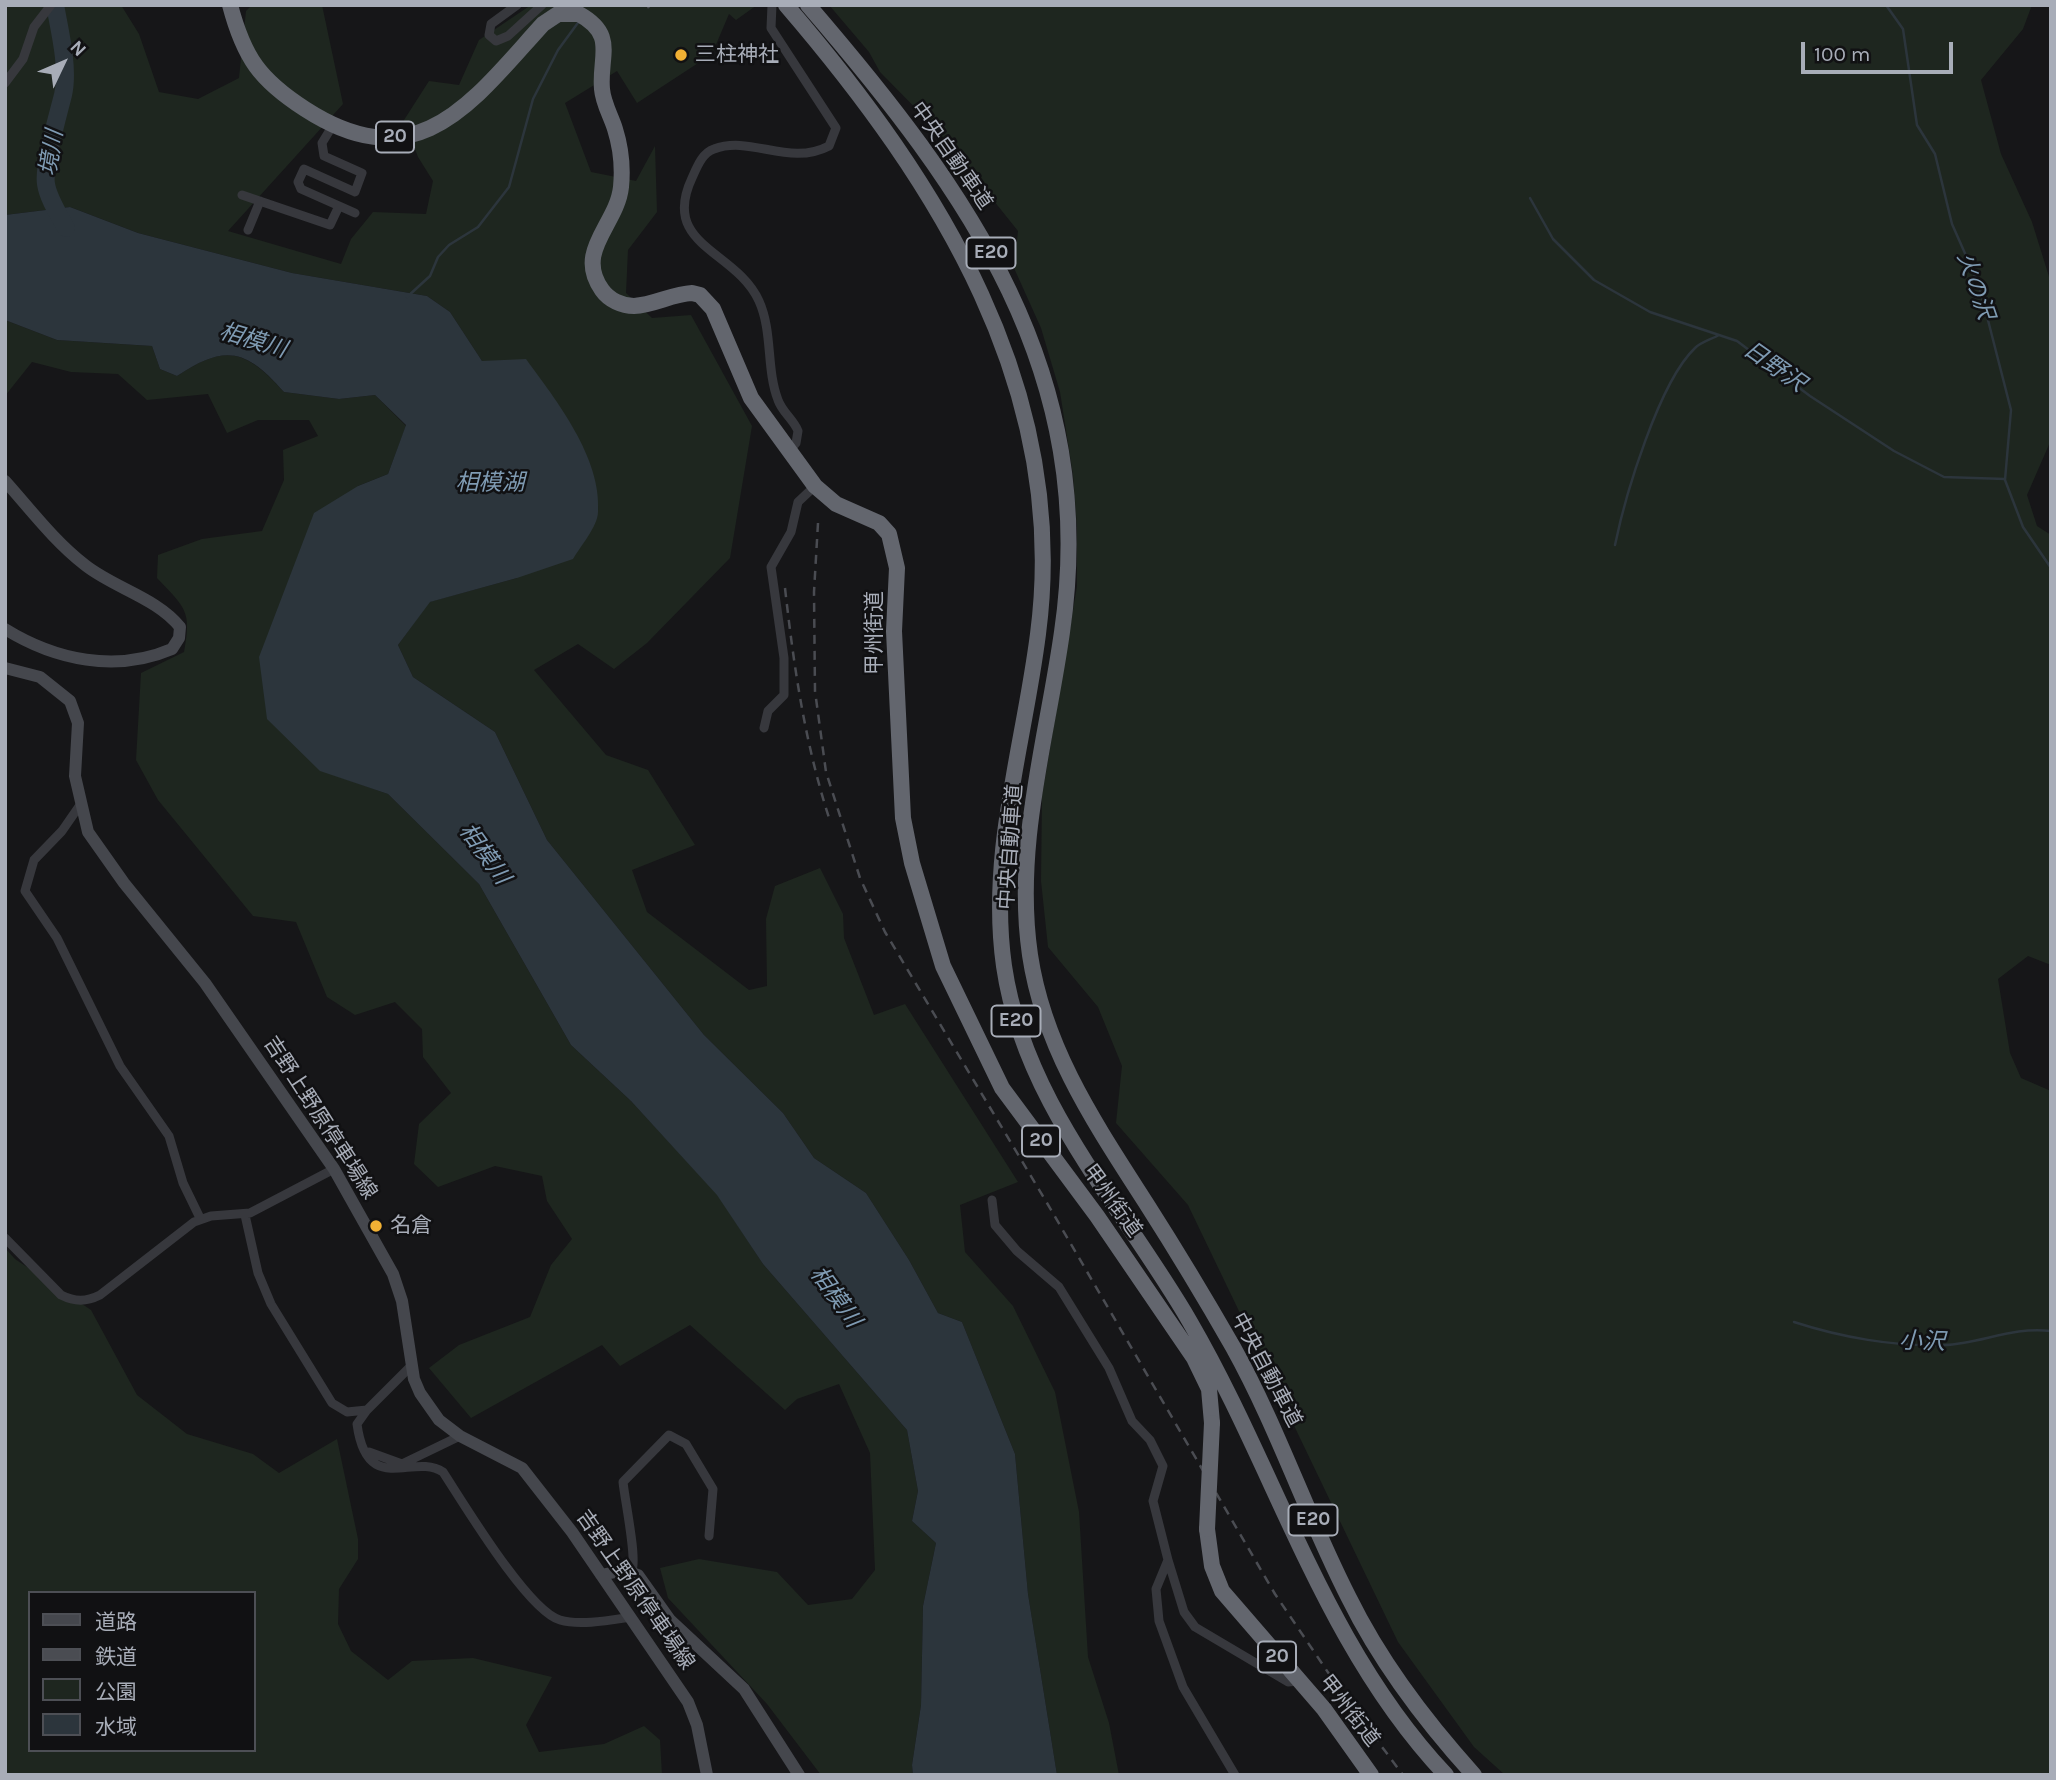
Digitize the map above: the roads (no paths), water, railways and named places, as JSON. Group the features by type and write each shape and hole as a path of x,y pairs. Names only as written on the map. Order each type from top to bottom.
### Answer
{"highway":[{"name":"甲州街道","path":"230,5 247,54 263,79 333,125 350,133 384,138 428,130 471,103 544,24 558,14 577,13 602,37 606,60 602,91 620,148 622,165 615,211 599,235 592,257 599,286 612,300 635,306 683,293 700,295 713,309 751,398 815,486 836,504 879,523 894,547 897,568 894,661 903,818 912,863 943,966 1002,1088 1097,1216 1194,1358 1209,1389 1212,1423 1208,1529 1212,1566 1222,1591 1338,1728 1371,1775"},
{"name":"中央自動車道","path":"786,5 854,90 917,178 977,284 1006,351 1024,406 1037,467 1044,525 1043,591 1039,629 1011,788 1001,873 1001,938 1011,1004 1034,1071 1050,1103 1191,1324 1347,1640 1401,1722 1446,1775"},
{"name":"中央自動車道","path":"811,9 942,175 981,236 1012,292 1035,346 1053,408 1064,471 1068,537 1063,630 1029,836 1025,897 1031,959 1043,1014 1074,1085 1176,1250 1258,1394 1350,1602 1395,1676 1475,1775"}],"main road":[{"path":"5,481 85,565 119,588 163,609 180,627 179,638 172,649 120,661 61,656 5,629"},
{"name":"吉野上野原停車場線","path":"5,668 40,677 69,701 78,723 75,776 80,805 96,846 205,982 334,1169 393,1274 402,1301 412,1365 420,1393 439,1420 460,1436 522,1468 601,1574 688,1702 697,1725 707,1775"},
{"path":"601,1574 632,1570 670,1620 744,1689 799,1775"}],"street":[{"path":"5,83 23,59 34,27 51,5"},
{"path":"517,5 491,24 489,35 496,41 508,36 542,5"},
{"path":"772,5 771,28 836,128 829,146 803,155 735,147 710,150 686,190 683,216 692,235 744,277 760,302 767,326 778,402 798,431 796,443 790,450"},
{"path":"333,125 323,143 324,156 362,173 355,192 304,169 298,182 301,189 355,213"},
{"path":"242,195 330,225 339,206"},
{"path":"248,230 260,201"},
{"path":"764,728 768,711 784,695 784,658 771,567 791,532 798,502 815,486"},
{"path":"80,805 62,831 34,860 25,891 57,938 120,1066 169,1136 183,1183 200,1218"},
{"path":"5,1238 61,1295 80,1301 100,1295 200,1218 244,1215 334,1169"},
{"path":"992,1200 995,1225 1017,1251 1059,1287 1109,1368 1132,1421 1150,1440 1163,1466 1153,1500 1184,1612 1195,1627 1289,1682 1299,1681"},
{"path":"244,1215 258,1273 271,1304 332,1403 347,1412 367,1410"},
{"path":"412,1365 367,1410 357,1424 365,1450 379,1466 388,1469 424,1465 434,1466 443,1472 513,1575 548,1615 562,1621 631,1617"},
{"path":"632,1570 635,1561 623,1482 669,1435 686,1444 713,1489 709,1536"},
{"path":"365,1450 402,1464 460,1436"},
{"path":"1168,1560 1156,1589 1159,1622 1183,1687 1235,1775"}],"water":[{"name":"相模湖","path":"70,207 138,233 292,273 427,296 450,312 482,361 526,359 563,411 585,451 597,492 598,512 595,524 573,559 430,602 398,645 413,677 495,732 547,840 704,1035 783,1113 814,1158 866,1193 909,1260 938,1313 962,1322 1015,1454 1028,1594 1057,1775 913,1775 912,1765 921,1705 923,1606 936,1543 912,1521 918,1491 907,1430 763,1264 717,1195 631,1101 571,1045 479,884 388,794 320,771 267,719 259,657 314,513 358,486 388,474 406,425 375,395 339,399 284,392 259,367 235,356 223,355 209,359 177,376 160,369 152,346 57,340 5,320 5,215"}],"waterway":[{"name":"境川","path":"55,5 63,50 65,85 49,153 46,184 51,201 66,228"},
{"name":"火の沢","path":"1886,5 1903,29 1917,125 1935,154 1952,224 1979,285 2011,410 2005,480 2023,527 2051,568"},
{"path":"407,297 430,276 438,257 449,245 478,227 509,187 533,99 558,50 580,20"},
{"name":"日野沢","path":"1530,198 1553,239 1594,280 1650,312 1737,341 1810,396 1894,451 1944,477 2005,479"},
{"name":"日野沢","path":"1615,545 1635,470 1669,386 1695,348 1719,335"},
{"name":"小沢","path":"1794,1322 1868,1340 1925,1345 1957,1344 2023,1331 2051,1331"}],"railway":[{"path":"818,523 814,592 815,691 826,772 860,878 885,932 1275,1594 1344,1696 1403,1775"},
{"path":"785,588 802,706 830,821"}],"place":[{"name":"三柱神社","path":"681,55"},
{"name":"名倉","path":"376,1226"}],"water label":[{"name":"相模川","path":"253,341"},
{"name":"相模川","path":"484,854"},
{"name":"相模川","path":"835,1297"}]}
